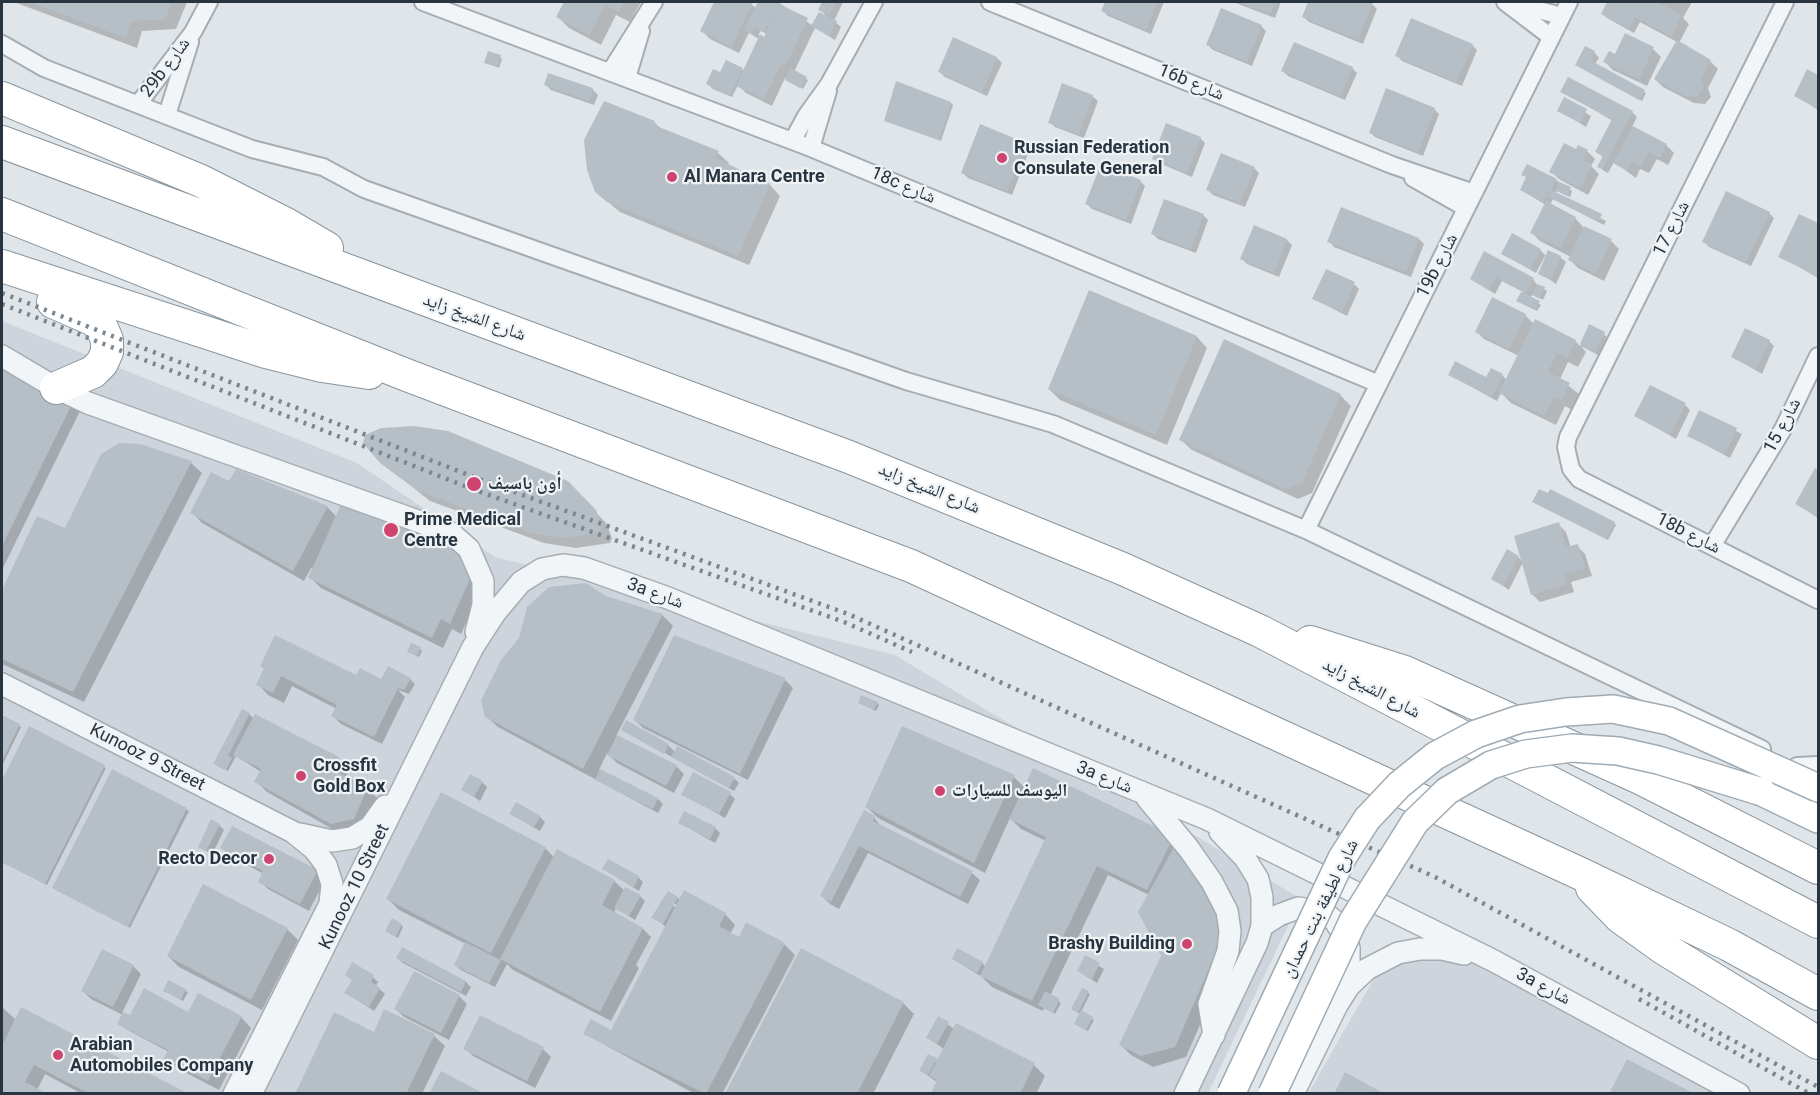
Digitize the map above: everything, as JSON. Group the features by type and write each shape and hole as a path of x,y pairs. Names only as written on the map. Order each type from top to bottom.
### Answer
{"highway":[{"path":"2,98 233,196 327,248 372,280"},
{"name":"شارع الشيخ زايد","path":"2,142 941,493 1123,568 1260,631 1818,922"},
{"path":"2,214 409,376 911,566 1579,873 1729,945 1818,994"},
{"path":"2,266 294,360 351,371 409,376"},
{"path":"2,281 82,313 102,328 107,340 107,352 102,363 93,372 56,388"},
{"path":"1260,631 1334,648 1405,672 1642,779 1811,862"},
{"path":"1579,873 1620,917 1648,938 1818,1042"}],"main road":[{"name":"شارع لطيفة بنت حمدان","path":"1231,1094 1342,858 1367,819 1399,785 1435,756 1476,734 1520,719 1566,712 1613,709 1669,721 1818,788"},
{"name":"شارع لطيفة بنت حمدان","path":"1272,1094 1353,921 1415,822 1447,791 1491,765 1526,754 1572,748 1618,751 1658,760 1762,792 1818,819"}],"street":[{"name":"29b شارع","path":"139,103 193,32 209,2"},
{"path":"610,72 644,22 654,2"},
{"path":"793,140 806,116 829,84 874,2"},
{"name":"16b شارع","path":"990,2 1392,165 1470,200"},
{"path":"1506,2 1565,9"},
{"path":"1506,2 1551,37"},
{"name":"شارع 17","path":"1567,458 1568,437 1785,2"},
{"name":"18c شارع","path":"441,5 610,72 793,140 1378,384"},
{"name":"19b شارع","path":"1306,530 1565,9"},
{"path":"627,78 644,22"},
{"name":"29b شارع","path":"167,115 193,32"},
{"path":"2,44 44,68 266,154 323,167 364,189 906,381 1034,417 1306,530 1818,777"},
{"path":"811,148 829,84"},
{"path":"2,356 56,388 114,413 451,533 469,549 483,581 483,605 473,647"},
{"name":"شارع 15","path":"1718,549 1745,494 1783,429 1818,356"},
{"name":"18b شارع","path":"1567,458 1571,469 1580,479 1818,600"},
{"name":"3a شارع","path":"473,647 495,613 521,582 533,573 552,567 584,568 697,609 1207,819 1494,961 1739,1094"},
{"name":"Kunooz 10 Street","path":"251,1094 473,647"},
{"name":"Kunooz 9 Street","path":"2,684 293,832 314,849 326,865 332,884 330,904"},
{"path":"1797,766 1818,765"},
{"name":"Kunooz 9 Street","path":"293,832 332,841 352,838 370,827 409,779"},
{"path":"1143,794 1184,842 1212,882 1227,911 1229,941 1209,1004 1214,1035"},
{"path":"1185,1094 1257,943 1262,926 1262,897 1252,868 1207,819"},
{"name":"Kunooz 10 Street","path":"234,1094 330,904"},
{"path":"1262,926 1279,915 1298,908 1327,915 1342,929 1346,939 1349,986"},
{"path":"1293,1094 1349,986 1367,969 1382,960 1420,949 1442,949 1494,961"}],"shaded area":[{"path":"2,321 357,463 495,557 895,655 1301,899 1208,1093 2,1093"},
{"path":"1472,953 1720,1094 1308,1094 1384,961"}],"building":[{"path":"30,2 172,2 165,19 131,21 126,38"},
{"path":"564,2 624,2 619,12 605,5 589,35 556,17"},
{"path":"714,2 753,2 731,47 700,31"},
{"path":"758,2 780,2 764,32 755,27 752,34 744,30"},
{"path":"822,2 836,2 829,15 818,10"},
{"path":"1105,2 1157,2 1146,30 1101,11"},
{"path":"1238,2 1275,2 1270,14"},
{"path":"1308,2 1373,3 1358,40 1302,17"},
{"path":"1607,2 1657,2 1682,15 1671,36 1635,17 1629,29 1601,14"},
{"path":"779,4 808,18 786,65 782,62 764,99 736,86 760,34 764,37"},
{"path":"1221,8 1262,25 1247,62 1206,45"},
{"path":"819,12 837,21 829,36 811,26"},
{"path":"1411,18 1473,44 1456,82 1395,56"},
{"path":"1625,33 1654,47 1639,79 1603,62 1609,51 1615,54"},
{"path":"953,37 997,57 982,92 938,72"},
{"path":"1677,40 1711,60 1701,79 1704,88 1697,97 1685,96 1654,79"},
{"path":"1294,42 1353,67 1340,96 1281,71"},
{"path":"1585,46 1595,51 1590,60 1645,90 1639,100 1575,65"},
{"path":"488,51 501,55 497,67 484,63"},
{"path":"726,60 743,68 730,96 706,84 713,69 720,72"},
{"path":"791,68 807,77 800,88 785,80"},
{"path":"1807,69 1818,75 1818,109 1794,96"},
{"path":"548,73 593,88 589,101 544,85"},
{"path":"1568,77 1633,111 1602,169 1597,167 1603,156 1595,152 1612,119 1560,92"},
{"path":"896,81 951,102 939,140 884,121"},
{"path":"1062,83 1093,95 1079,134 1048,123"},
{"path":"1386,88 1435,108 1418,152 1369,133"},
{"path":"1564,97 1587,109 1580,123 1557,111"},
{"name":"Al Manara Centre","path":"604,101 655,121 654,125 719,151 715,158 770,184 738,256 607,202 595,192 587,170 584,140"},
{"path":"1166,123 1201,137 1187,173 1152,159"},
{"path":"980,124 1026,143 1007,191 961,173"},
{"path":"1633,126 1667,144 1660,158 1648,152 1641,167 1632,162 1627,171 1613,163"},
{"path":"1564,143 1576,149 1578,145 1588,150 1582,160 1592,165 1580,188 1549,172"},
{"path":"1221,153 1255,167 1240,203 1206,190"},
{"path":"1101,164 1141,180 1126,220 1085,204"},
{"path":"1527,164 1557,179 1543,202 1520,190 1526,177 1521,175"},
{"path":"1559,182 1571,187 1567,196 1555,190"},
{"path":"1551,190 1602,214 1599,221 1548,197"},
{"path":"1726,191 1770,212 1746,262 1702,242"},
{"path":"1164,199 1204,214 1191,249 1151,234"},
{"path":"1546,201 1576,217 1561,248 1530,233"},
{"path":"1341,207 1419,238 1406,272 1327,242"},
{"path":"1799,214 1818,223 1818,276 1778,257"},
{"path":"1254,225 1287,239 1274,273 1240,259"},
{"path":"1584,226 1612,239 1596,274 1568,260"},
{"path":"1512,233 1541,249 1530,269 1501,254"},
{"path":"1548,250 1561,256 1551,280 1538,274"},
{"path":"1484,251 1534,278 1526,293 1496,277 1489,290 1470,279"},
{"path":"1326,269 1355,282 1342,312 1312,299"},
{"path":"1537,284 1545,287 1540,299 1532,295"},
{"path":"1089,290 1197,336 1156,435 1048,389"},
{"path":"1521,292 1540,301 1535,310 1516,301"},
{"path":"1492,297 1526,314 1509,349 1475,332"},
{"path":"1535,319 1576,340 1567,358 1557,353 1548,372 1570,383 1561,400 1554,397 1544,416 1499,393"},
{"path":"1589,324 1605,332 1595,352 1580,344"},
{"path":"1745,328 1770,340 1756,370 1731,357"},
{"path":"1224,339 1341,394 1302,483 1286,489 1179,440"},
{"path":"1455,361 1486,377 1491,368 1503,374 1492,397 1448,375"},
{"path":"2,366 73,402 2,546"},
{"path":"1650,385 1686,403 1670,435 1634,416"},
{"path":"1699,410 1737,428 1725,454 1687,436"},
{"name":"أون باسيف","path":"414,426 448,431 568,481 596,510 602,526 599,532 565,538 532,533 418,491 380,463 363,443 365,435 381,428"},
{"path":"119,443 140,444 192,461 73,692 2,659 2,590 37,516 65,528 101,454"},
{"path":"1815,468 1818,470 1818,517 1795,504"},
{"path":"236,469 328,506 293,571 190,513 211,472 229,481"},
{"path":"1539,489 1548,493 1550,489 1615,522 1606,539 1532,502"},
{"path":"342,502 463,547 472,574 450,624 441,619 432,638 308,578"},
{"path":"1559,522 1566,547 1578,544 1585,568 1564,574 1567,584 1531,595 1514,536"},
{"path":"1507,549 1519,556 1503,586 1491,579"},
{"path":"586,583 606,596 663,614 583,769 485,717 481,700 501,660 519,638 527,607 549,587"},
{"path":"275,635 356,675 360,668 381,679 388,666 411,678 404,690 398,688 374,737 331,716 337,705 281,676 273,693 256,685 264,668 260,666"},
{"path":"674,635 786,678 740,774 633,720"},
{"path":"411,643 421,647 417,656 407,652"},
{"path":"861,695 878,702 874,710 858,703"},
{"path":"242,709 250,713 228,756 232,758 226,770 213,764"},
{"name":"Crossfit Gold Box","path":"255,714 339,757 333,770 368,787 354,819 331,824 254,782 261,769 233,755"},
{"path":"2,715 20,724 2,761"},
{"path":"626,720 669,744 664,754 621,730"},
{"path":"29,726 105,765 45,884 2,862 2,780"},
{"name":"اليوسف للسيارات","path":"902,726 1015,775 974,863 865,807"},
{"path":"617,735 677,765 666,786 607,755"},
{"path":"677,746 735,777 729,788 671,757"},
{"path":"1033,768 1174,836 1147,890 1097,866 1032,1001 980,976 1046,837 1009,819"},
{"path":"112,769 187,808 128,927 52,888"},
{"path":"600,769 658,798 653,809 595,780"},
{"path":"693,772 731,792 719,814 681,795"},
{"path":"470,774 483,781 474,797 461,790"},
{"path":"441,792 546,847 491,953 386,899"},
{"path":"516,802 541,816 534,827 509,814"},
{"path":"864,810 875,816 873,821 973,871 960,897 859,846 831,902 820,896"},
{"path":"684,811 716,827 710,839 678,823"},
{"path":"211,819 220,824 206,851 198,847"},
{"name":"Recto Decor","path":"232,826 318,870 300,904 258,882 263,871 220,848"},
{"name":"Brashy Building","path":"1177,842 1225,932 1175,1047 1141,1056 1119,1045 1161,956 1138,912"},
{"path":"557,849 615,880 602,905 643,928 600,1012 500,959"},
{"path":"608,859 639,876 634,887 602,869"},
{"path":"203,884 288,928 251,1000 167,956"},
{"path":"625,887 641,895 629,916 614,908"},
{"path":"684,890 726,913 719,926 739,937 746,922 785,943 706,1094 583,1034 591,1019 611,1030"},
{"path":"668,891 678,897 663,924 651,918"},
{"path":"392,918 402,924 396,937 385,931"},
{"path":"465,942 501,960 489,983 454,965"},
{"path":"402,947 466,981 461,992 396,958"},
{"path":"801,948 904,1002 857,1094 725,1094"},
{"path":"957,948 983,962 977,973 952,959"},
{"path":"102,949 134,965 113,1007 81,991"},
{"path":"1085,955 1100,963 1092,979 1077,971"},
{"path":"352,962 374,975 371,982 380,988 369,1007 344,993 352,980 345,975"},
{"path":"414,971 460,995 441,1033 394,1009"},
{"path":"168,980 186,989 181,1000 163,991"},
{"path":"144,988 188,1012 198,993 242,1016 208,1081 164,1058 168,1050 117,1024 123,1012 130,1015"},
{"path":"1082,988 1089,991 1078,1013 1071,1009"},
{"path":"1045,991 1060,999 1053,1013 1038,1005"},
{"name":"Arabian Automobiles Company","path":"21,1007 189,1094 90,1094 34,1065 25,1082 48,1094 2,1094 2,1046"},
{"path":"384,1009 435,1034 406,1094 295,1094 334,1012 374,1032"},
{"path":"1081,1010 1093,1017 1086,1030 1074,1024"},
{"path":"480,1015 544,1047 527,1081 463,1049"},
{"path":"938,1016 949,1022 937,1044 926,1038"},
{"path":"956,1023 1035,1063 1020,1094 931,1094 937,1080 929,1076"},
{"path":"928,1054 937,1058 928,1075 919,1071"},
{"path":"1627,1059 1695,1094 1609,1094"},
{"path":"441,1071 485,1094 429,1094"},
{"path":"1345,1072 1385,1094 1334,1094"}],"railway":[{"path":"2,293 479,479 848,614 1435,877 1818,1087"},
{"path":"2,304 475,490 844,622 912,652"},
{"path":"1639,999 1810,1094"}],"place":[{"name":"Russian Federation Consulate General","path":"1002,158"},
{"name":"Al Manara Centre","path":"672,177"},
{"name":"أون باسيف","path":"474,484"},
{"name":"Prime Medical Centre","path":"391,530"},
{"name":"Crossfit Gold Box","path":"301,776"},
{"name":"اليوسف للسيارات","path":"940,791"},
{"name":"Recto Decor","path":"269,859"},
{"name":"Brashy Building","path":"1187,944"},
{"name":"Arabian Automobiles Company","path":"58,1055"}]}
